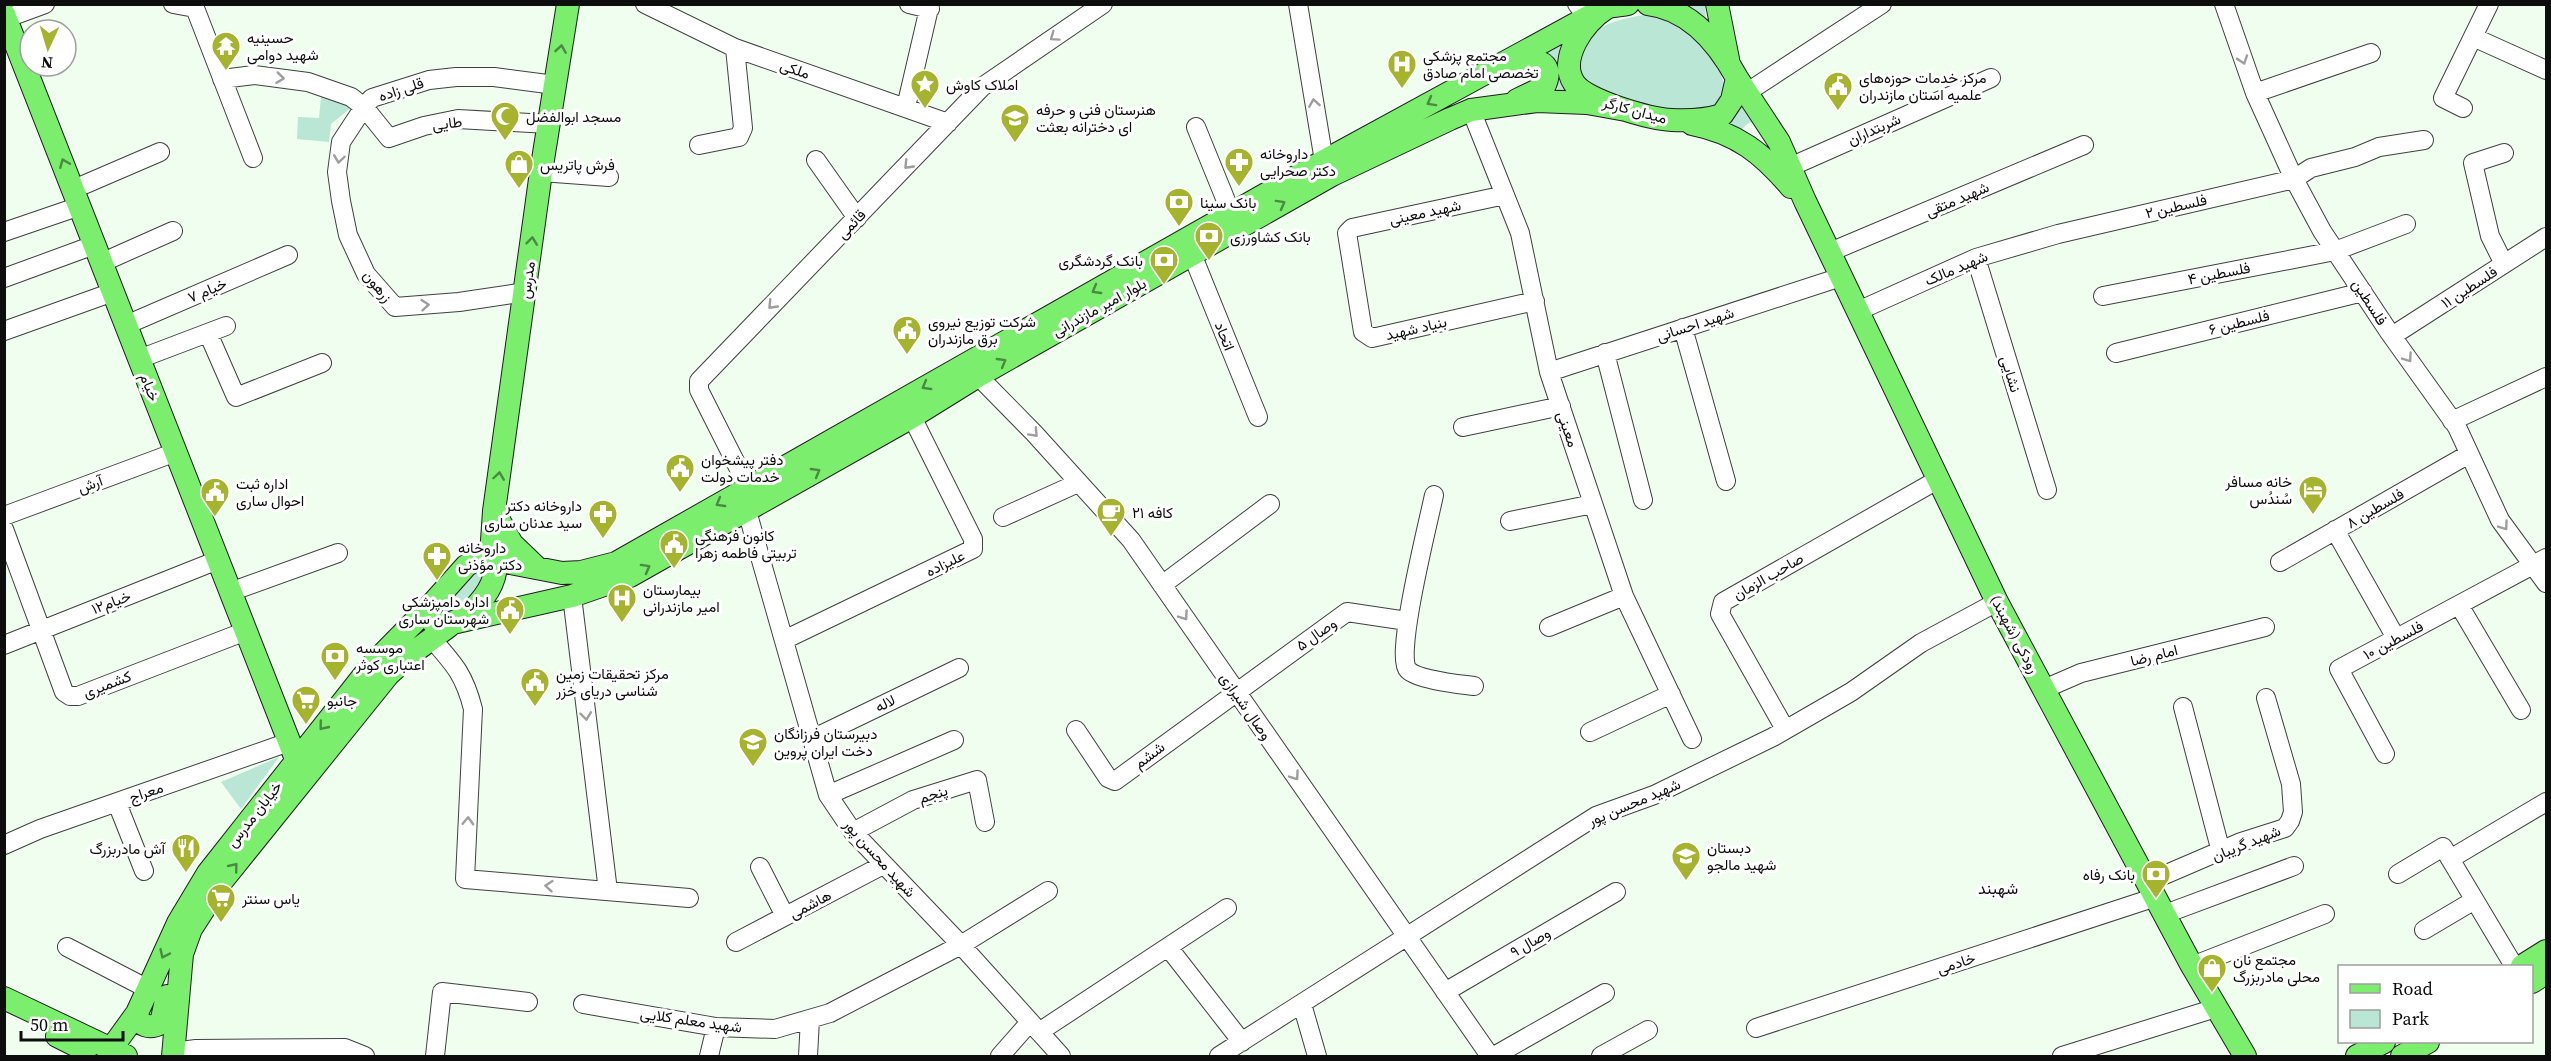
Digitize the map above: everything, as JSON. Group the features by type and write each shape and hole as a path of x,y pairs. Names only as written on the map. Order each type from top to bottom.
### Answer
{"main road":[{"name":"مدرس","path":"453,624 480,601 496,574 493,557 494,511 548,124 568,4"},
{"path":"1648,4 1658,6 1691,21 1720,48 1737,78"},
{"path":"1717,4 1737,78"},
{"name":"بلوار امیر مازندرانی","path":"493,557 544,570 581,572 616,562 1324,160 1602,8"},
{"name":"میدان کارگر","path":"1602,8 1577,39 1569,54 1569,66 1574,83 1593,99 1626,110 1669,120 1703,120 1722,115 1732,100 1737,78"},
{"name":"خیام","path":"5,17 292,751"},
{"path":"1502,105 1535,93 1544,87 1547,81 1545,65 1538,60 1524,59 1504,63"},
{"name":"رودکی (شهبند)","path":"1737,78 1771,130 1790,167 1997,602 2240,1055"},
{"name":"بلوار امیر مازندرانی","path":"453,624 572,596 630,576 912,417 978,376 1332,175 1471,110 1537,101 1587,103 1626,110"},
{"name":"رودکی (شهبند)","path":"1669,120 1716,129 1751,148 1765,157 1805,201"},
{"path":"1751,148 1744,135 1746,127 1763,123 1771,130"},
{"path":"494,511 512,544 544,570 537,584 540,594 548,600"},
{"name":"خیابان مدرس","path":"115,1054 178,924 208,873 292,751 466,566 479,556 493,557"},
{"path":"432,604 430,613 433,622 441,626 453,624"},
{"name":"خیابان مدرس","path":"173,1054 182,954 191,929 222,881 388,675 430,638 453,624"},
{"path":"2524,965 2547,951"},
{"path":"136,1013 141,1023 147,1027 155,1027 161,1023 166,998 182,954"},
{"path":"2533,981 2547,973"},
{"path":"4,998 115,1054"},
{"path":"4,1010 77,1046 85,1056"},
{"path":"2357,1056 2381,1043"},
{"path":"2402,1056 2425,1043"}],"street":[{"path":"5,17 45,4"},
{"path":"173,4 195,8 253,158"},
{"name":"ملکی","path":"645,4 735,48 948,123"},
{"path":"906,107 930,7 909,4"},
{"name":"قائمی","path":"748,487 699,390 699,381 982,87 1103,4"},
{"path":"1298,4 1324,160"},
{"path":"1737,78 1882,4"},
{"name":"فلسطین","path":"2224,4 2254,93 2294,179 2335,250 2452,421 2500,520 2540,562 2547,583"},
{"path":"2463,108 2443,98 2489,4"},
{"path":"2473,37 2547,70"},
{"path":"699,145 739,137 743,128 735,48"},
{"path":"2254,93 2371,53"},
{"name":"قلی زاده","path":"222,79 254,75 308,82 351,97 363,107 372,98 438,79 494,77 555,85"},
{"name":"شربتداران","path":"1790,167 1991,78"},
{"name":"طایی","path":"363,107 389,138 424,126 458,119 548,124"},
{"name":"زرهون","path":"363,107 341,142 337,172 348,235 366,274 395,307 459,302 526,292"},
{"name":"معینی","path":"1471,110 1520,232 1549,372 1624,596 1692,739"},
{"path":"1196,127 1231,213"},
{"name":"فلسطین ۲","path":"2058,234 2294,179 2312,168 2355,157 2379,147 2424,140"},
{"name":"شهید متقی","path":"1830,252 2084,146"},
{"path":"4,232 77,198 160,152"},
{"path":"2504,153 2473,163 2490,236 2504,264"},
{"path":"816,160 857,218"},
{"path":"541,172 609,177"},
{"name":"شهید معینی","path":"1347,233 1352,228 1505,195"},
{"name":"فلسطین ۴","path":"2103,296 2335,250 2406,224"},
{"path":"4,278 98,254 173,231"},
{"name":"بنیاد شهید","path":"1347,233 1363,332 1367,337 1372,338 1534,301"},
{"name":"شهید مالک","path":"1858,311 1976,258 2058,234"},
{"name":"فلسطین ۱۱","path":"2392,336 2547,237"},
{"name":"اتحاد","path":"1192,254 1258,417"},
{"name":"خیام ۷","path":"126,325 288,255"},
{"name":"نشایی","path":"1976,258 2047,490"},
{"name":"شهید احسانی","path":"1549,372 1841,276"},
{"path":"4,331 113,292"},
{"name":"فلسطین ۶","path":"2116,353 2363,292"},
{"path":"139,359 226,326"},
{"path":"1683,328 1726,481"},
{"path":"208,333 236,398 322,363"},
{"path":"1605,353 1643,500"},
{"name":"وصال شیرازی","path":"978,376 1034,433 1131,540 1407,938 1492,1056"},
{"path":"2452,421 2547,377"},
{"path":"1463,427 1561,406"},
{"name":"علیزاده","path":"784,640 973,549 973,539 912,417"},
{"name":"آرش","path":"4,516 176,452"},
{"name":"فلسطین ۸","path":"2280,562 2469,454"},
{"name":"صاحب الزمان","path":"1785,729 1720,614 1723,602 1939,479"},
{"path":"1003,517 1078,483"},
{"path":"1434,495 1407,621 1403,662 1408,670 1419,676 1474,686"},
{"path":"1162,585 1270,504"},
{"path":"1510,521 1593,504"},
{"name":"شهید محسن پور","path":"747,511 828,795 853,832 961,945 1061,1056"},
{"name":"کشمیری","path":"4,529 64,692 70,696 78,696 246,631"},
{"path":"2336,530 2396,639"},
{"path":"231,592 338,553"},
{"name":"خیام۱۲","path":"4,645 218,561"},
{"name":"فلسطین ۱۰","path":"2385,754 2339,669 2540,562"},
{"path":"572,596 608,891"},
{"path":"1549,627 1624,596"},
{"name":"شهید محسن پور","path":"1219,1056 1596,816 1654,795 1785,729 1851,692 1921,643 1997,602"},
{"path":"2459,605 2521,710"},
{"name":"وصال ۵","path":"1236,691 1347,612 1407,621"},
{"name":"امام رضا","path":"2044,689 2081,673 2265,627"},
{"path":"430,638 452,663 466,684 473,709 465,879 689,898"},
{"name":"لاله","path":"812,739 959,668"},
{"name":"ششم","path":"1076,730 1108,778 1115,781 1236,691"},
{"path":"1590,732 1671,694"},
{"name":"شهید گریبان","path":"2157,898 2221,852 2241,842 2285,828 2290,821 2293,812 2291,784 2266,698"},
{"path":"2183,707 2221,852"},
{"path":"828,795 954,740"},
{"name":"معراج","path":"4,845 40,829 117,802 292,751"},
{"name":"پنجم","path":"853,832 913,800 977,780 985,822"},
{"path":"117,802 144,871"},
{"path":"2398,874 2447,853 2547,802"},
{"path":"2447,853 2473,901 2513,965"},
{"name":"هاشمی","path":"736,942 883,865"},
{"path":"2157,898 2294,866"},
{"path":"760,867 785,916"},
{"name":"شهید معلم کلایی","path":"583,1004 716,1027 775,1029 830,1013 961,945 1048,891"},
{"name":"وصال ۹","path":"1445,992 1616,892"},
{"name":"خادمی","path":"1755,1028 2157,898"},
{"path":"2424,930 2473,901"},
{"path":"1000,1056 1035,1027 1168,947 1227,908"},
{"path":"2192,966 2325,914"},
{"path":"67,946 148,989"},
{"path":"1168,947 1242,1042"},
{"path":"435,1056 442,992 528,1002"},
{"path":"1492,1056 1605,993"},
{"path":"1302,1004 1317,1056"},
{"path":"2062,1056 2216,1008"},
{"path":"808,1056 810,1019"},
{"path":"709,1056 716,1027"},
{"path":"1601,1056 1647,1030"},
{"path":"173,1054 196,1049 345,1048 365,1056"}],"green space":[{"path":"1681,5 1705,5 1706,21"},
{"path":"1650,14 1681,28 1704,47 1719,67 1725,88 1717,105 1675,109 1631,103 1605,94 1581,77 1580,60 1583,47 1589,37 1598,29 1622,19"},
{"path":"1571,37 1579,95 1558,93 1555,70 1528,54"},
{"path":"1739,91 1759,120 1746,125 1739,137 1722,127"},
{"path":"321,97 350,100 353,106 331,124 329,142 297,139 298,117 319,118"},
{"path":"480,569 485,578 483,584 446,619 435,604"},
{"path":"279,757 241,809 221,782"}],"place":[{"name":"حسینیه شهید دوامی","path":"226,72"},
{"name":"مجتمع پزشکی تخصصی امام صادق","path":"1402,90"},
{"name":"املاک کاوش","path":"925,110"},
{"name":"مرکز خدمات حوزه‌های علمیه استان مازندران","path":"1838,112"},
{"name":"مسجد ابوالفضل","path":"505,142"},
{"name":"هنرستان فنی و حرفه ای دخترانه بعثت","path":"1015,144"},
{"name":"داروخانه دکتر صحرایی","path":"1239,188"},
{"name":"فرش پاتریس","path":"519,190"},
{"name":"بانک سینا","path":"1179,228"},
{"name":"بانک کشاورزی","path":"1209,262"},
{"name":"بانک گردشگری","path":"1164,286"},
{"name":"شرکت توزیع نیروی برق مازندران","path":"907,356"},
{"name":"دفتر پیشخوان خدمات دولت","path":"680,494"},
{"name":"خانه مسافر سُندُس","path":"2313,516"},
{"name":"اداره ثبت احوال ساری","path":"215,518"},
{"name":"کافه ۲۱","path":"1111,538"},
{"name":"داروخانه دکتر سید عدنان ساری","path":"603,540"},
{"name":"کانون فرهنگی تربیتی فاطمه زهرا","path":"674,570"},
{"name":"داروخانه دکتر مؤذنی","path":"437,582"},
{"name":"بیمارستان امیر مازندرانی","path":"622,624"},
{"name":"اداره دامپزشکی شهرستان ساری","path":"510,636"},
{"name":"موسسه اعتباری کوثر","path":"335,682"},
{"name":"مرکز تحقیقات زمین شناسی دریای خزر","path":"535,708"},
{"name":"جانبو","path":"306,726"},
{"name":"دبیرستان فرزانگان دخت ایران پروین","path":"753,768"},
{"name":"آش مادربزرگ","path":"186,874"},
{"name":"دبستان شهید مالجو","path":"1686,882"},
{"name":"بانک رفاه","path":"2156,900"},
{"name":"یاس سنتر","path":"221,924"},
{"name":"مجتمع نان محلی مادربزرگ","path":"2212,994"}],"district":[{"name":"شهبند","path":"1998,888"}]}
